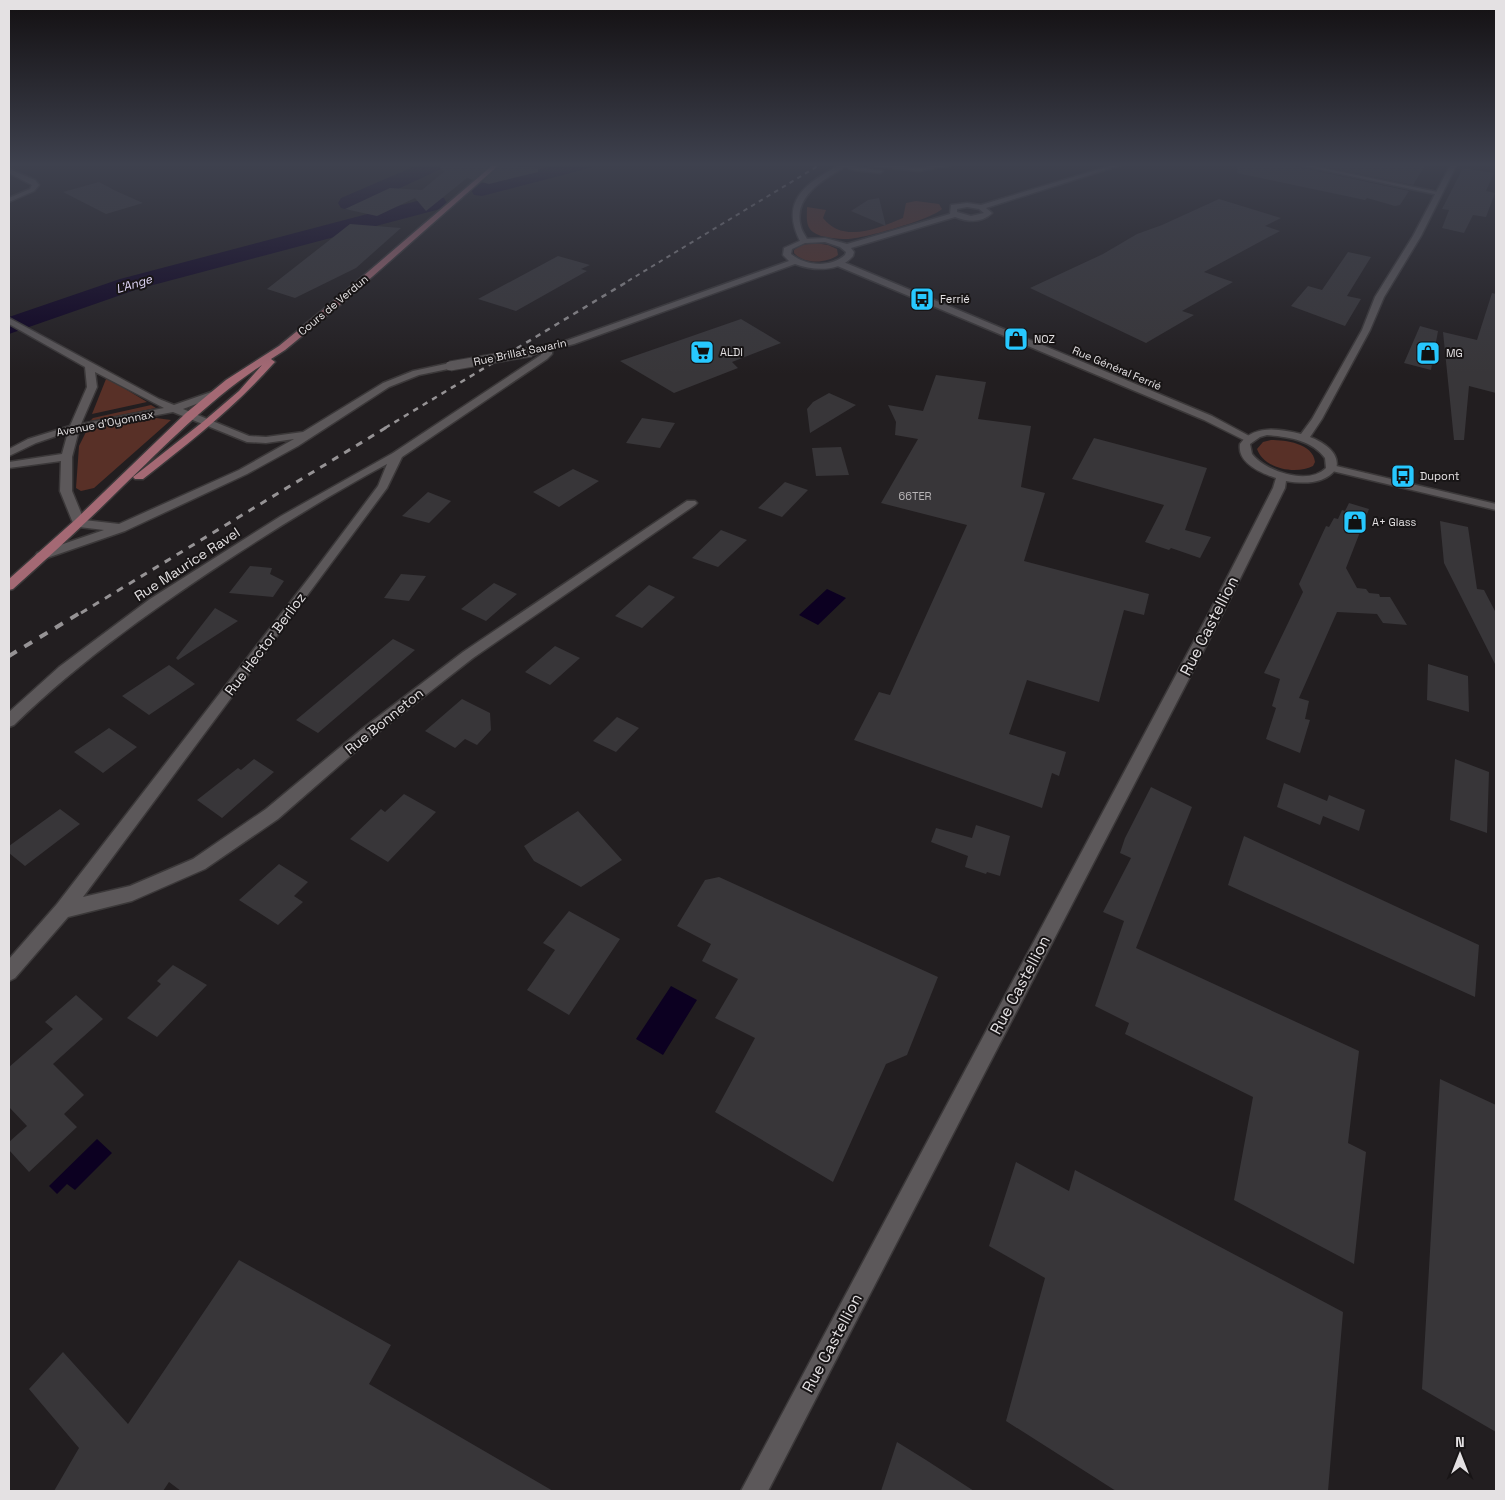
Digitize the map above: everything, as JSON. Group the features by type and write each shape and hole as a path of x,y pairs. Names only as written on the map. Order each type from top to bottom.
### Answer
{"main road":[{"name":"Cours de Verdun","path":"79,523 190,415 217,392 282,348 416,234"},
{"path":"801,234 804,240"},
{"path":"846,247 890,234"},
{"path":"1304,438 1317,419 1366,330 1369,317 1382,291 1418,234"},
{"path":"796,262 786,252 792,245 804,240 825,240 846,247 850,252 849,256 838,263"},
{"name":"Rue Brillat Savarin","path":"41,556 122,528 243,472 294,444 386,384 416,373 531,352 572,342 796,262 814,265 838,263"},
{"name":"Rue Général Ferrié","path":"838,263 1208,418 1248,438"},
{"name":"Rue Brillat Savarin","path":"9,321 155,401 248,439 266,440 307,434"},
{"name":"Cours de Verdun","path":"9,586 79,523 208,423 242,393 282,348"},
{"path":"397,455 462,410 544,358 547,354 546,349"},
{"path":"90,366 92,387 75,427 66,457 66,491 79,523 122,528"},
{"name":"Avenue d'Oyonnax","path":"9,453 32,442 75,427 150,415 174,409 217,392"},
{"path":"1267,432 1304,438 1325,451 1331,458 1332,468 1326,475 1304,479 1282,476 1265,470 1247,457 1243,450 1244,443 1248,438 1267,432"},
{"name":"Rue Maurice Ravel","path":"9,721 28,701 89,651 174,588 353,478 397,455"},
{"name":"Rue Hector Berlioz","path":"9,972 63,910 378,494 393,468 397,455"},
{"name":"Avenue d'Oyonnax","path":"9,465 66,457"},
{"path":"1332,468 1496,507"},
{"name":"Rue Castellion","path":"754,1491 1216,613 1279,488 1282,476"},
{"name":"Rue Bonneton","path":"63,910 132,893 199,864 272,814 367,733 468,655 691,503"}],"shaded area":[{"path":"816,234 872,234 847,239"},
{"path":"815,243 837,249 838,255 827,260 815,262 798,257 794,253 794,250 801,245"},
{"path":"106,379 109,379 147,402 92,414"},
{"path":"151,405 156,408 90,421 93,418"},
{"path":"156,418 171,420 94,488 81,491 76,488 79,446 87,430"},
{"path":"1271,440 1291,442 1304,447 1313,456 1315,462 1313,466 1306,469 1290,470 1273,466 1261,456 1257,449 1263,442"},
{"path":"827,589 846,598 818,625 799,615"},
{"path":"671,986 697,1000 663,1055 636,1039"},
{"path":"97,1139 112,1153 75,1190 67,1184 57,1194 49,1186"}],"building":[{"path":"337,234 394,234 356,268 295,298 267,289"},
{"path":"1137,234 1274,234 1204,272 1233,282 1182,311 1194,315 1146,343 1030,288 1103,254"},
{"path":"1348,252 1371,257 1347,296 1361,299 1345,326 1291,306 1308,286 1322,290"},
{"path":"558,256 590,265 581,269 587,271 516,311 478,299"},
{"path":"1492,293 1496,294 1496,393 1469,386 1464,440 1454,440 1443,332 1477,340"},
{"name":"ALDI","path":"741,319 781,343 732,362 738,368 674,393 620,361"},
{"path":"1420,326 1438,331 1431,370 1404,363"},
{"path":"936,375 986,382 978,419 1031,426 1021,487 1045,493 1024,561 1149,594 1144,615 1124,610 1099,702 1027,680 1009,734 1066,752 1059,776 1052,773 1042,808 854,740 879,692 890,695 967,525 881,503 918,439 895,435 896,422 888,405 923,411"},
{"path":"829,393 856,405 810,433 807,409 813,402"},
{"path":"642,418 675,423 660,448 626,443"},
{"path":"1094,438 1207,468 1185,530 1211,537 1200,558 1171,548 1169,550 1145,542 1164,505 1072,479"},
{"path":"841,447 849,475 816,476 812,448"},
{"path":"573,469 599,481 559,507 533,492"},
{"path":"785,482 808,490 782,517 758,508"},
{"path":"428,492 451,501 429,523 402,516"},
{"path":"1349,503 1369,509 1346,568 1357,588 1366,589 1369,593 1379,594 1380,597 1390,597 1407,625 1383,623 1377,614 1337,612 1299,698 1309,701 1305,719 1310,720 1300,753 1266,739 1276,708 1272,706 1280,679 1264,673 1303,592 1299,584 1326,526 1329,527 1334,518 1338,519 1342,510 1345,511"},
{"path":"1440,521 1468,527 1477,589 1484,590 1496,613 1496,666 1444,563"},
{"path":"721,530 747,540 718,567 692,558"},
{"path":"250,566 272,568 270,574 284,581 273,597 229,593"},
{"path":"401,574 426,576 409,601 384,598"},
{"path":"494,583 517,594 486,621 461,609"},
{"path":"649,585 675,597 642,628 615,616"},
{"path":"215,608 238,621 178,660 176,658"},
{"path":"393,639 415,650 318,733 296,720"},
{"path":"555,646 580,658 550,685 525,672"},
{"path":"1428,664 1468,676 1469,712 1427,700"},
{"path":"169,665 195,684 149,715 122,696"},
{"path":"462,699 490,713 491,730 477,745 465,739 455,748 425,731"},
{"path":"617,717 639,728 616,752 593,741"},
{"path":"109,728 137,747 103,773 74,752"},
{"path":"254,759 274,772 222,818 197,800 238,768 241,770"},
{"path":"1455,759 1489,772 1487,833 1450,820"},
{"path":"1284,783 1327,801 1329,795 1365,810 1359,831 1323,816 1320,825 1277,807"},
{"path":"1151,787 1192,807 1136,948 1359,1051 1348,1143 1366,1152 1354,1264 1234,1200 1253,1097 1125,1034 1129,1023 1095,1006 1124,921 1103,912 1131,858 1120,853 1125,838"},
{"path":"404,794 436,812 388,862 350,839 381,809 385,812"},
{"path":"60,809 80,824 25,866 9,853 9,846"},
{"path":"578,811 622,860 581,887 534,861 524,846"},
{"path":"976,825 1010,836 1000,876 987,872 986,874 965,867 968,856 931,842 936,828 972,838"},
{"path":"1244,836 1479,945 1475,997 1228,885"},
{"path":"279,864 308,882 294,896 303,902 278,925 239,900"},
{"path":"719,877 938,977 907,1055 886,1064 833,1182 715,1112 755,1038 715,1018 738,979 702,961 711,944 677,926 705,880"},
{"path":"569,911 620,939 569,1015 527,990 555,950 543,943"},
{"path":"173,965 207,985 157,1037 127,1018 161,984 157,981"},
{"path":"76,995 103,1019 53,1064 84,1095 64,1114 77,1127 29,1172 9,1150 9,1142 27,1126 9,1107 9,1067 53,1029 45,1022"},
{"path":"1440,1079 1496,1105 1496,1432 1422,1389"},
{"path":"1016,1162 1069,1191 1075,1170 1343,1312 1328,1491 1116,1491 1006,1421 1045,1278 989,1246"},
{"path":"239,1260 391,1345 369,1384 553,1491 181,1491 169,1482 163,1491 54,1491 79,1448 29,1389 63,1352 128,1424"},
{"path":"897,1442 926,1460 974,1491 881,1491"}],"waterway":[{"name":"L'Ange","path":"9,326 129,284 319,234"}],"railway":[{"path":"628,281 706,234"},
{"path":"385,428 630,280"},
{"path":"81,613 387,427"},
{"path":"9,656 83,611"}],"place":[{"name":"Ferrié","path":"922,299"},
{"name":"NOZ","path":"1016,339"},
{"name":"ALDI","path":"702,352"},
{"name":"MG","path":"1428,353"},
{"name":"Dupont","path":"1403,476"},
{"name":"A+ Glass","path":"1355,522"}]}
